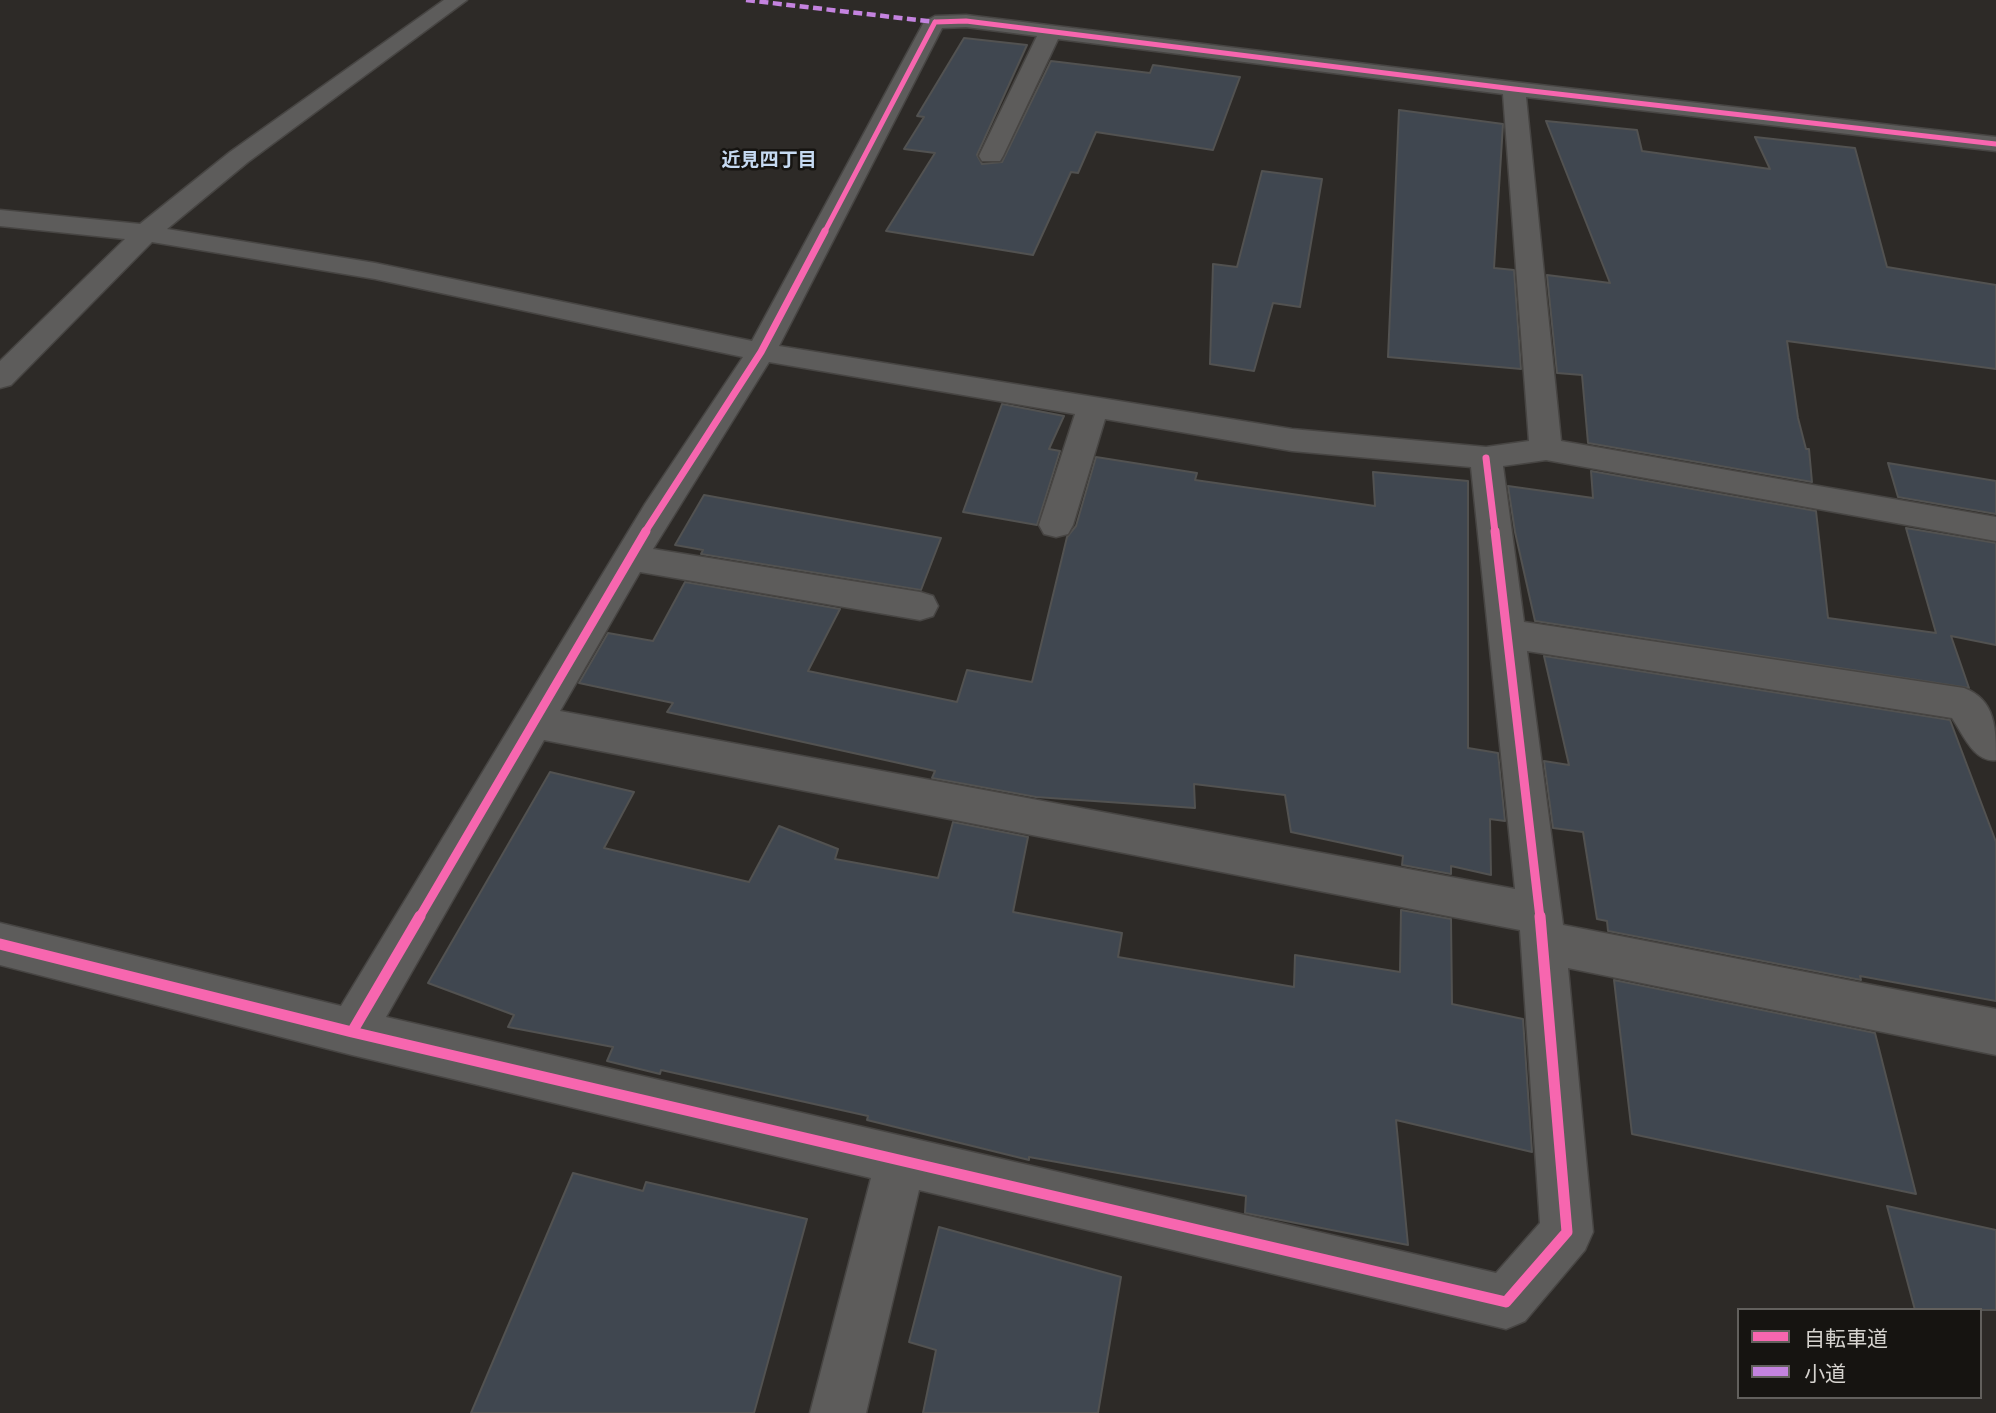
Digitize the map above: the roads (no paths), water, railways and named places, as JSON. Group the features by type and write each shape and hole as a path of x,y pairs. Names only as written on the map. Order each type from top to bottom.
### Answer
{"street":[{"path":"0,378 146,233 239,157 457,0"},
{"path":"352,1032 631,558 761,352 935,22 966,21 1514,89 1996,144"},
{"path":"991,156 1050,32"},
{"path":"1514,89 1546,449"},
{"path":"0,218 146,233 375,271 761,352 1292,440 1486,458 1546,449 1996,528"},
{"path":"1056,525 1093,407"},
{"path":"0,944 352,1032 1506,1302 1567,1232 1541,928 1486,458"},
{"path":"631,558 920,606"},
{"path":"1507,635 1964,704 1992,745"},
{"path":"534,722 1541,928 1996,1032"},
{"path":"838,1413 901,1160"}],"district":[{"name":"近見四丁目","path":"769,161"}]}
